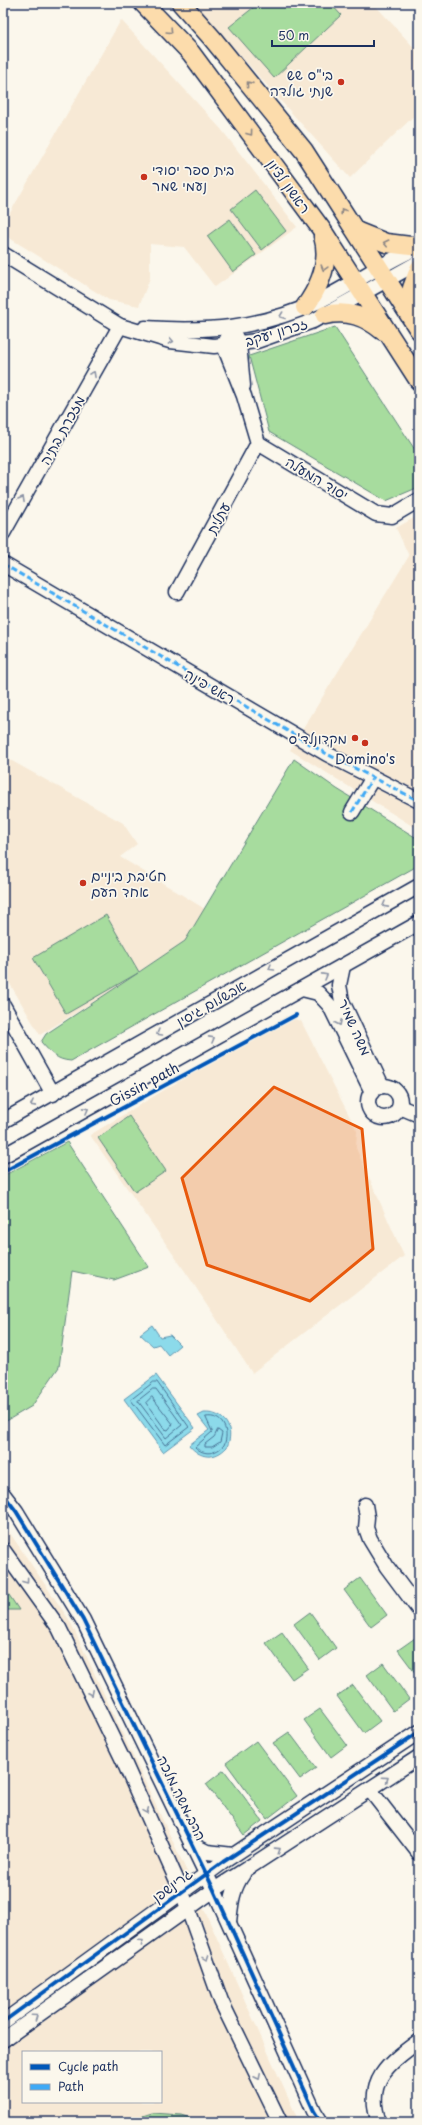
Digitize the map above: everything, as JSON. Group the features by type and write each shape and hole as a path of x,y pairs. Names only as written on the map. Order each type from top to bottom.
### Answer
{"main road":[{"name":"ראשון לציון","path":"143,3 191,53 322,230 419,381"},
{"path":"181,3 212,38 304,151 417,326"},
{"path":"304,307 318,285 326,264 326,246 322,230"},
{"path":"356,231 386,243 419,247"},
{"path":"417,326 412,288 419,269"},
{"path":"325,315 337,312 356,315 373,323 390,336"}],"street":[{"name":"זכרון יעקב","path":"3,254 120,326 170,341 194,345 224,346 239,344 284,332 325,315 359,288 419,247"},
{"name":"זכרון יעקב","path":"383,273 419,262"},
{"name":"זכרון יעקב","path":"120,326 176,330 230,328 271,320 359,288"},
{"name":"מזכרת בתיה","path":"3,533 120,326"},
{"path":"230,328 239,344 244,396"},
{"path":"230,328 224,346 244,396 258,443"},
{"name":"יסוד המעלה","path":"258,443 376,514 392,516 419,500"},
{"name":"עתלית","path":"177,592 258,443"},
{"name":"ראש פינה","path":"3,564 327,754 372,779 419,801"},
{"path":"352,812 372,779"},
{"name":"אבשלום גיסין","path":"3,1121 53,1094 290,957 419,886"},
{"path":"3,1156 419,924"},
{"name":"משה שמיר","path":"343,966 339,986 342,1001 377,1089"},
{"name":"משה שמיר","path":"302,989 318,993 330,1006 377,1089"},
{"path":"3,1005 53,1094"},
{"path":"387,1086 397,1091 401,1102 400,1107 392,1116 387,1118 376,1116 369,1108 368,1102 377,1089 387,1086"},
{"path":"400,1107 419,1115"},
{"name":"הרב משה מלכה","path":"3,1494 16,1511 83,1620 214,1890 314,2111 321,2122"},
{"path":"365,1505 367,1517 366,1528 370,1538 387,1567 419,1610"},
{"path":"3,1550 59,1628 123,1760 182,1892 221,2001 280,2122"},
{"name":"גרינשפן","path":"3,2022 233,1855 419,1732"},
{"path":"214,1890 419,1757"},
{"path":"370,1790 419,1853"},
{"path":"191,1844 207,1852 233,1855"},
{"path":"156,1911 169,1889 169,1862"},
{"path":"229,1923 235,1885 245,1871"},
{"name":"גרינשפן","path":"3,2040 214,1890"},
{"path":"169,1922 180,1922 193,1930 199,1938"},
{"path":"378,2122 373,2108 376,2082 393,2060 419,2041"}],"highlighted area":[{"path":"274,1087 362,1129 373,1249 310,1301 207,1265 182,1178"}],"shaded area":[{"name":"בי\"ס שש שנתי גולדה","path":"193,3 373,3 419,53 419,111 350,178"},
{"name":"בית ספר יסודי נעמי שמר","path":"121,20 221,129 297,227 215,287 184,247 150,244 150,278 139,306 109,300 3,234 3,225"},
{"path":"419,515 419,824 414,827 290,750 409,556 396,528"},
{"name":"חטיבת ביניים אחד העם","path":"3,756 123,823 137,844 120,857 205,909 185,941 101,997 40,1035 3,972"},
{"path":"286,1016 301,1021 357,1131 356,1148 404,1256 252,1373 189,1277 90,1135"},
{"path":"3,1523 70,1621 195,1889 299,2122 3,2122"}],"green space":[{"path":"259,3 330,3 341,15 274,78 229,27"},
{"path":"255,190 286,231 262,250 231,209"},
{"path":"230,219 256,255 233,272 207,236"},
{"path":"335,327 419,456 419,487 386,501 269,432 249,356"},
{"path":"294,759 337,789 415,837 419,835 419,865 71,1061 61,1059 54,1055 41,1042 46,1034 138,973 66,1014 33,958 106,915 139,972 185,941"},
{"path":"129,1116 166,1171 135,1192 98,1138"},
{"path":"67,1142 149,1267 114,1280 72,1271 59,1367 32,1406 3,1423 3,1176"},
{"path":"360,1578 387,1615 371,1627 344,1590"},
{"path":"3,1586 19,1610 3,1610"},
{"path":"310,1612 336,1648 320,1660 294,1624"},
{"path":"282,1632 308,1668 292,1679 266,1643"},
{"path":"415,1638 419,1644 419,1678 398,1650"},
{"path":"383,1663 409,1699 393,1711 367,1675"},
{"path":"353,1685 380,1721 364,1733 337,1696"},
{"path":"320,1709 347,1745 331,1757 304,1720"},
{"path":"289,1732 316,1768 300,1779 273,1743"},
{"path":"256,1741 297,1796 267,1819 226,1763"},
{"path":"224,1770 262,1821 244,1835 206,1784"},
{"path":"152,2113 181,2115 203,2122 123,2122"}],"water":[{"path":"152,1325 160,1337 170,1335 180,1345 168,1355 159,1344 153,1346 140,1334"},
{"path":"156,1375 195,1428 163,1452 124,1399"},
{"path":"204,1413 218,1415 223,1419 229,1428 230,1434 227,1447 213,1456 198,1453 189,1445 209,1430 198,1416"}],"marked path":[{"path":"3,564 327,754 419,801"},
{"path":"352,812 372,779"}],"cycle path":[{"name":"Gissin path","path":"3,1172 296,1015"},
{"path":"3,1494 16,1511 83,1620 214,1890 314,2111 321,2122"},
{"path":"3,2022 223,1862 419,1732"}],"place":[{"name":"בי\"ס שש שנתי גולדה","path":"341,82"},
{"name":"בית ספר יסודי נעמי שמר","path":"144,177"},
{"name":"מקדונלד'ס","path":"355,738"},
{"name":"Domino's","path":"365,743"},
{"name":"חטיבת ביניים אחד העם","path":"83,883"}]}
